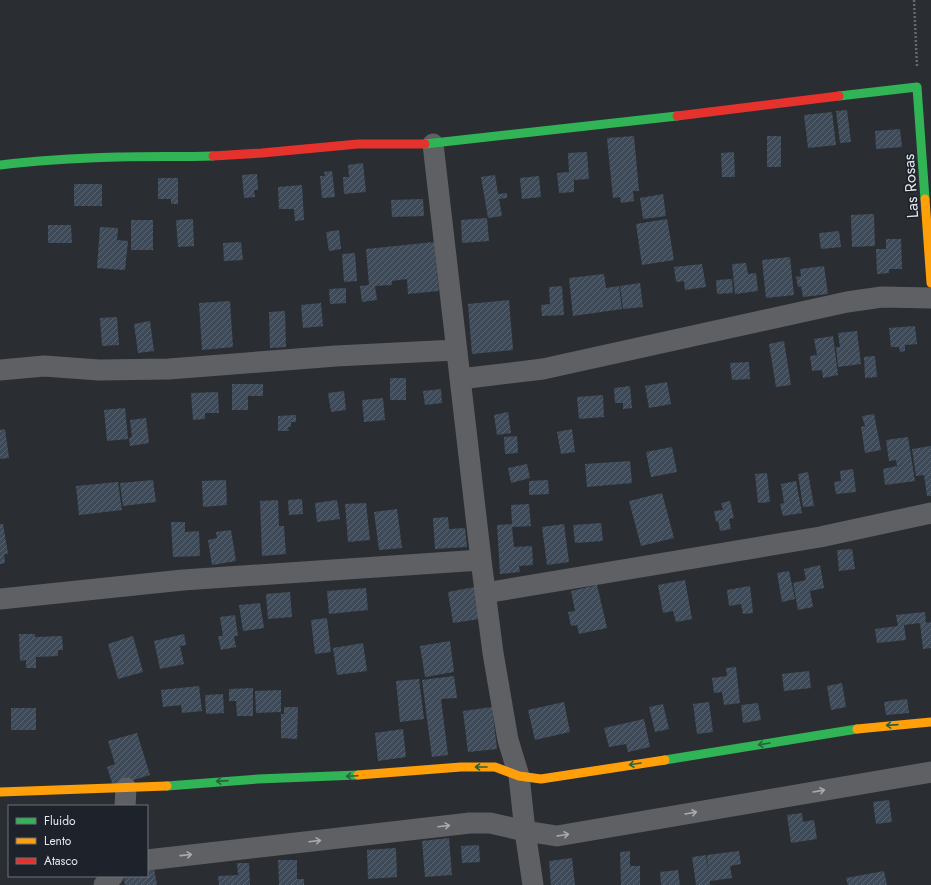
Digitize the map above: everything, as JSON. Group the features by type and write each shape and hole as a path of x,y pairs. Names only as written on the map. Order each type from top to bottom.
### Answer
{"street":[{"path":"0,165 42,160 118,157 187,157 262,153 358,144 433,144 723,112 892,89 917,87"},
{"name":"Las Rosas","path":"917,87 931,283"},
{"path":"433,144 480,560 493,653 508,740 519,776 524,831 533,885"},
{"path":"460,379 543,369 847,302 882,298 931,298"},
{"path":"0,370 44,366 99,370 169,369 336,356 456,350"},
{"path":"485,593 812,538 931,514"},
{"path":"0,599 183,580 480,560"},
{"path":"0,792 126,797 258,778 352,776 461,767 496,767 519,776 541,779 871,727 931,722"},
{"path":"148,860 470,823 490,823 524,831 557,836 931,772"}],"path":[{"path":"914,0 917,87"}],"building":[{"path":"847,110 851,142 840,143 836,111"},
{"path":"832,112 836,145 808,148 804,115"},
{"path":"900,129 902,147 876,149 875,131"},
{"path":"634,136 639,191 633,191 634,201 621,203 620,197 613,198 607,138"},
{"path":"767,136 781,136 781,167 767,167"},
{"path":"587,152 589,179 574,180 574,192 559,193 557,173 569,172 568,153"},
{"path":"734,152 735,177 722,177 721,153"},
{"path":"363,163 366,192 344,194 343,177 349,177 348,165"},
{"path":"332,171 335,197 322,198 320,176 325,176 324,172"},
{"path":"257,174 258,190 254,190 255,197 244,198 242,175"},
{"path":"495,175 498,194 507,193 507,198 499,199 502,216 488,218 481,177"},
{"path":"539,176 541,197 522,199 520,178"},
{"path":"158,178 178,178 178,204 171,204 171,199 158,199"},
{"path":"74,184 102,184 102,206 74,206"},
{"path":"302,185 304,220 295,221 294,209 279,209 278,187"},
{"path":"663,194 666,216 643,219 640,198"},
{"path":"423,199 424,216 392,217 391,200"},
{"path":"874,214 875,246 852,247 851,215"},
{"path":"487,218 489,241 462,243 461,220"},
{"path":"193,219 194,246 178,247 176,220"},
{"path":"667,219 674,260 642,265 636,224"},
{"path":"131,220 153,220 153,250 131,250"},
{"path":"48,225 71,225 72,243 48,243"},
{"path":"100,227 118,228 117,240 128,241 125,270 97,268"},
{"path":"339,230 341,249 329,251 326,232"},
{"path":"839,231 841,247 821,249 819,233"},
{"path":"886,239 901,239 902,269 889,269 889,273 877,274 876,249 886,249"},
{"path":"241,242 243,260 224,261 223,243"},
{"path":"434,242 439,291 408,294 407,279 392,281 392,285 375,286 377,300 362,302 360,286 369,285 366,249"},
{"path":"355,253 357,281 344,282 342,254"},
{"path":"790,257 794,295 766,298 762,260"},
{"path":"746,263 748,274 756,273 758,291 735,294 732,264"},
{"path":"702,264 706,287 685,290 684,281 676,282 674,267"},
{"path":"824,266 828,294 803,297 801,286 798,287 796,277 801,276 800,269"},
{"path":"604,274 606,288 619,286 622,309 573,316 569,278"},
{"path":"732,279 733,293 717,294 716,280"},
{"path":"640,283 643,307 623,309 620,286"},
{"path":"562,286 564,315 542,316 541,305 550,304 549,287"},
{"path":"346,288 346,303 330,304 329,289"},
{"path":"509,300 513,350 472,354 468,304"},
{"path":"230,301 233,347 202,350 199,303"},
{"path":"321,303 323,326 303,328 301,305"},
{"path":"285,311 286,347 270,348 269,312"},
{"path":"117,317 119,345 102,346 100,318"},
{"path":"150,321 154,351 138,353 134,324"},
{"path":"915,326 917,344 905,345 905,351 900,352 899,347 891,347 889,328"},
{"path":"857,331 861,364 838,367 836,347 840,347 838,333"},
{"path":"833,336 838,375 823,378 822,370 812,371 810,356 817,355 814,339"},
{"path":"784,341 791,385 776,387 769,344"},
{"path":"875,356 877,377 865,378 864,357"},
{"path":"749,362 750,379 732,380 730,363"},
{"path":"390,378 406,378 406,400 390,400"},
{"path":"667,382 671,404 649,408 645,386"},
{"path":"232,384 263,384 263,396 248,396 248,410 232,410"},
{"path":"630,386 632,408 623,409 623,403 615,403 614,388"},
{"path":"441,389 442,403 425,405 423,391"},
{"path":"344,391 346,410 331,412 328,393"},
{"path":"218,392 219,413 205,413 205,419 193,420 191,393"},
{"path":"603,395 604,417 579,419 577,397"},
{"path":"383,398 385,420 364,422 362,400"},
{"path":"125,408 128,439 107,441 104,410"},
{"path":"508,412 511,433 497,435 494,415"},
{"path":"874,414 881,450 865,453 861,427 865,426 862,416"},
{"path":"296,415 296,422 291,422 291,427 288,427 289,431 278,431 278,416"},
{"path":"146,418 149,443 130,446 129,438 132,437 130,420"},
{"path":"5,429 9,458 0,459 0,430"},
{"path":"572,429 575,452 561,454 557,432"},
{"path":"517,436 518,453 505,454 504,437"},
{"path":"908,437 915,481 885,485 883,469 897,466 896,460 889,461 886,440"},
{"path":"931,446 931,496 927,496 924,475 916,476 912,449"},
{"path":"672,447 677,472 651,477 646,452"},
{"path":"630,461 632,483 587,487 585,464"},
{"path":"527,464 530,478 511,483 508,468"},
{"path":"853,469 856,492 836,494 834,482 841,481 840,471"},
{"path":"808,472 814,506 803,507 798,474"},
{"path":"767,473 770,502 758,503 755,474"},
{"path":"153,480 156,502 123,506 120,483"},
{"path":"226,480 227,505 203,507 202,481"},
{"path":"548,480 549,494 529,495 529,481"},
{"path":"796,481 802,513 783,516 780,504 784,503 781,484"},
{"path":"118,482 122,510 79,515 76,486"},
{"path":"662,493 674,538 641,546 629,501"},
{"path":"302,499 303,514 289,515 288,500"},
{"path":"278,500 279,526 284,526 286,554 262,556 260,501"},
{"path":"337,500 340,519 317,522 315,503"},
{"path":"730,501 734,518 729,519 731,529 720,531 718,521 716,522 714,511 723,510 721,503"},
{"path":"366,503 370,540 348,542 345,504"},
{"path":"529,504 531,526 512,527 514,547 532,546 533,565 519,566 520,572 500,574 497,525 512,524 511,505"},
{"path":"397,509 402,548 379,550 374,512"},
{"path":"448,517 449,529 465,528 467,547 435,549 433,518"},
{"path":"171,522 185,522 185,532 199,531 200,556 173,557"},
{"path":"601,523 603,541 575,543 573,525"},
{"path":"0,524 3,524 8,554 4,554 5,563 0,564"},
{"path":"564,524 569,562 547,565 542,527"},
{"path":"231,530 236,561 212,565 208,540 217,538 216,532"},
{"path":"852,549 855,569 839,571 837,550"},
{"path":"820,565 824,588 810,591 813,607 798,610 793,583 806,580 804,569"},
{"path":"789,571 795,599 782,602 777,573"},
{"path":"685,580 692,619 676,622 673,611 663,613 658,585"},
{"path":"597,585 607,628 579,634 577,625 571,626 568,612 575,611 571,591"},
{"path":"750,586 753,613 743,614 741,604 729,606 727,590"},
{"path":"475,587 480,619 453,623 448,592"},
{"path":"366,588 368,610 329,614 327,591"},
{"path":"290,592 292,617 268,619 266,594"},
{"path":"260,603 264,628 243,631 239,605"},
{"path":"925,612 926,623 931,622 931,648 923,649 920,623 904,625 906,640 877,643 875,629 898,626 896,615"},
{"path":"235,615 238,636 234,636 236,647 221,650 218,636 223,636 220,617"},
{"path":"327,618 331,652 315,654 311,620"},
{"path":"19,634 35,634 35,637 62,636 63,650 58,650 58,656 36,657 36,668 26,668 26,660 20,661"},
{"path":"184,634 186,645 180,646 184,664 160,669 154,641"},
{"path":"133,636 143,672 118,679 108,644"},
{"path":"450,641 454,672 425,677 420,646"},
{"path":"363,643 367,671 337,675 333,648"},
{"path":"736,667 740,703 724,705 722,692 714,693 712,678 727,676 726,668"},
{"path":"809,671 811,688 784,691 782,674"},
{"path":"454,676 457,698 441,699 448,755 432,757 422,680"},
{"path":"419,679 424,719 400,722 396,681"},
{"path":"842,683 846,707 831,710 827,686"},
{"path":"199,686 202,711 182,713 181,705 163,707 161,690"},
{"path":"253,688 253,716 237,716 236,701 229,701 229,689"},
{"path":"281,690 281,712 256,713 255,691"},
{"path":"223,694 224,713 206,714 205,695"},
{"path":"907,699 909,713 886,715 884,702"},
{"path":"564,702 570,732 535,740 528,710"},
{"path":"709,702 713,732 697,734 693,704"},
{"path":"758,703 761,720 743,723 741,705"},
{"path":"663,704 669,729 655,732 649,707"},
{"path":"284,707 298,707 297,739 281,738 281,714 284,714"},
{"path":"492,707 497,749 468,752 463,711"},
{"path":"11,708 36,708 36,730 11,730"},
{"path":"644,719 650,747 628,752 626,744 609,747 604,728"},
{"path":"403,729 406,757 378,761 375,733"},
{"path":"137,733 150,775 113,786 107,767 115,764 108,741"},
{"path":"889,800 892,822 876,824 873,802"},
{"path":"802,813 803,822 814,820 817,839 791,843 787,815"},
{"path":"449,838 452,875 425,877 422,841"},
{"path":"479,845 480,862 462,863 461,846"},
{"path":"396,848 397,877 368,879 367,850"},
{"path":"630,851 630,866 640,866 640,885 621,885 620,852"},
{"path":"739,851 741,864 730,866 732,878 710,881 710,885 696,885 692,857 706,855 708,873 707,855"},
{"path":"572,858 575,885 551,885 549,861"},
{"path":"278,860 297,860 297,879 304,879 304,885 279,885"},
{"path":"237,863 249,863 250,885 219,885 218,876 238,875"},
{"path":"154,869 157,885 125,885 123,877 148,877 148,871"},
{"path":"678,870 680,885 661,885 660,872"},
{"path":"884,871 887,885 848,885 846,878"}],"traffic: fast":[{"path":"839,96 917,87 925,199"},
{"path":"425,144 677,116"},
{"path":"0,165 89,158 213,156"},
{"path":"665,760 857,729"},
{"path":"167,786 258,779 358,775"}],"traffic: slow":[{"path":"925,199 931,283"},
{"path":"857,729 931,722"},
{"path":"358,775 461,767 495,767 519,776 541,779 665,760"},
{"path":"0,792 167,786"}],"traffic: jam":[{"path":"677,116 839,96"},
{"path":"213,156 358,144 425,144"}]}
